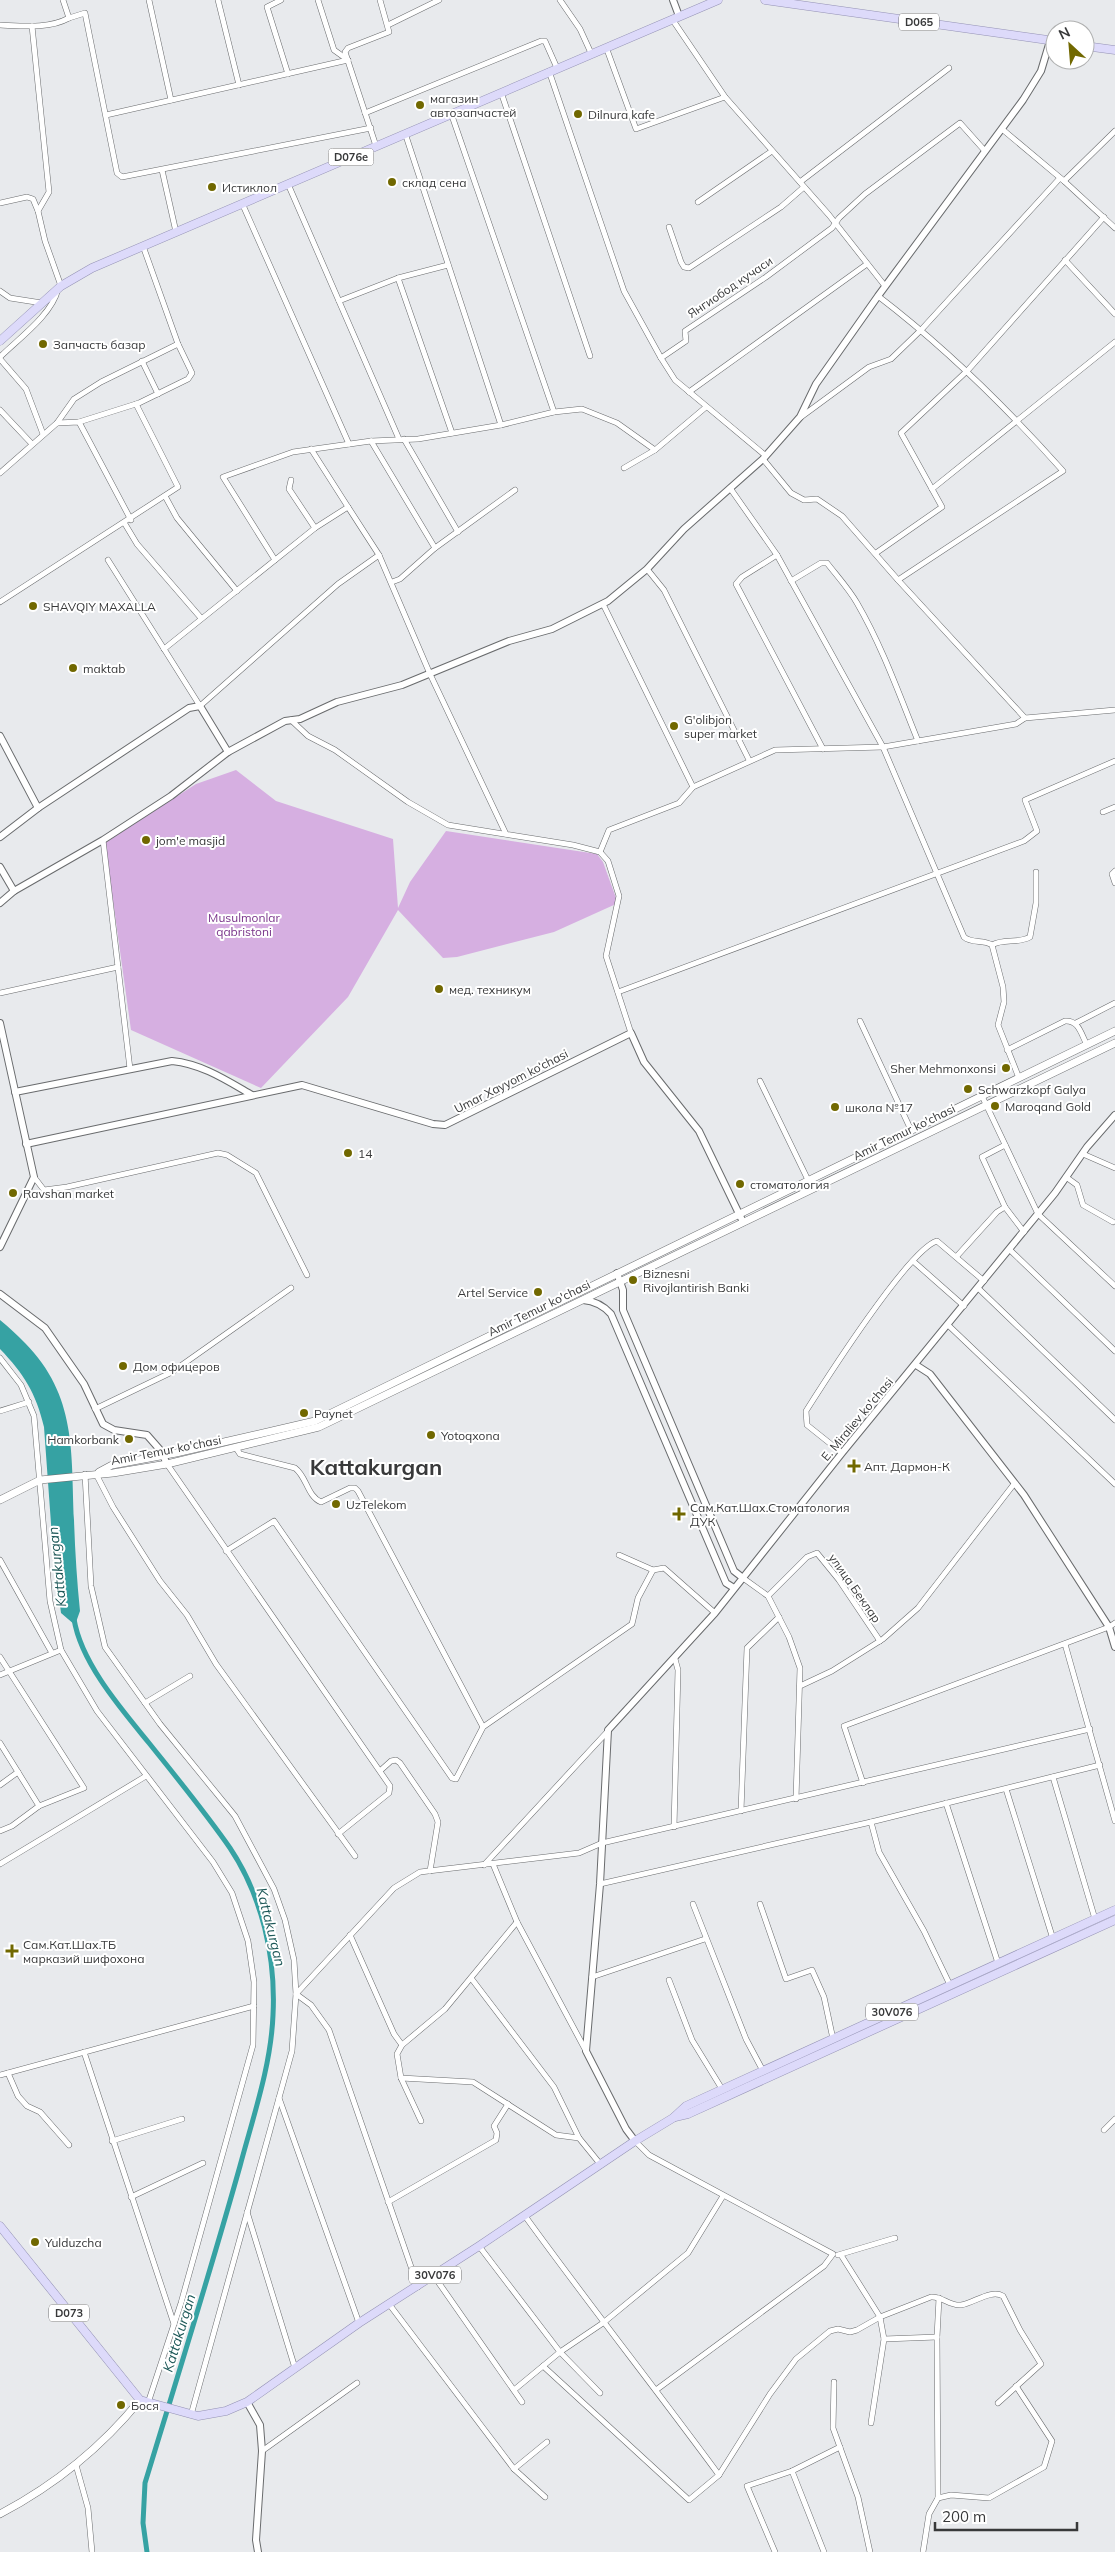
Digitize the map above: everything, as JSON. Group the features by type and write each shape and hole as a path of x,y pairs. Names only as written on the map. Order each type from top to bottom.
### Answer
{"main road":[{"name":"D076e","path":"0,341 59,288 92,268 718,0"},
{"name":"D065","path":"765,0 1045,40"},
{"path":"1095,47 1115,50"},
{"name":"Amir Temur ko'chasi","path":"96,1473 113,1473 168,1464 319,1427 389,1389 617,1273 1115,1031"},
{"name":"Amir Temur ko'chasi","path":"96,1473 112,1465 164,1456 304,1424 389,1389 621,1282 1115,1043"},
{"path":"0,1500 42,1480 96,1473"},
{"name":"30V076","path":"140,2400 191,2415 219,2412 247,2402 359,2323 480,2246 635,2141 673,2118 686,2106 762,2069 833,2039 1115,1910"},
{"name":"30V076","path":"673,2118 688,2114 1115,1920"},
{"name":"D073","path":"0,2226 140,2400"},
{"path":"0,2514 30,2498 76,2465 118,2427 140,2400"}],"street":[{"path":"63,0 70,18"},
{"path":"149,0 171,100"},
{"path":"218,0 239,85"},
{"path":"281,0 267,7 288,74"},
{"path":"318,0 334,50 348,60"},
{"path":"376,146 345,52 348,48 388,33 388,25 380,0"},
{"path":"388,25 439,0"},
{"path":"560,0 580,29 591,53"},
{"path":"673,0 675,17 725,97 835,222 885,286"},
{"path":"0,25 32,26 61,22 85,13 117,173 122,177 370,128"},
{"path":"32,26 49,192 38,211"},
{"path":"366,113 545,41 624,291 675,380 764,457 791,493 804,500 818,499 842,516 1025,718"},
{"path":"606,47 636,129 725,97"},
{"path":"106,115 348,60"},
{"path":"800,418 816,384 885,286 1002,129 1041,71 1045,61"},
{"path":"800,182 949,68"},
{"path":"501,92 590,356"},
{"path":"451,114 554,412"},
{"name":"Янгиобод кучаси","path":"661,358 686,341 685,331 766,277 832,228 835,222 865,194 960,123 985,151"},
{"path":"1002,129 1062,179 1115,228"},
{"path":"0,903 14,891 103,840 171,796 228,752 284,721 300,719 337,702 402,685 509,641 552,629 603,604 647,569 684,529 764,457 800,418 869,367 891,359 922,329 1062,179 1115,131"},
{"path":"405,134 501,425"},
{"path":"698,202 772,151"},
{"path":"162,170 176,232"},
{"path":"288,184 402,439 458,532"},
{"path":"669,227 681,262 684,267 690,268 781,207 804,187"},
{"path":"0,203 27,197 33,200 38,211 59,288 52,303 32,327 0,358 26,389 44,434"},
{"path":"242,204 349,444"},
{"path":"876,554 942,507 902,433 968,370 1104,217"},
{"path":"56,423 78,422 136,404 188,379 192,373 178,344 143,246"},
{"path":"1065,260 1115,314"},
{"path":"689,392 867,264"},
{"path":"339,301 398,278 448,266"},
{"path":"398,278 452,433"},
{"path":"0,291 10,298 42,303"},
{"path":"878,296 922,329 968,370 1063,471 898,580"},
{"path":"932,489 1115,342"},
{"path":"0,473 56,423 74,399 101,382 178,344"},
{"path":"142,361 158,394"},
{"path":"0,602 125,524 178,488 136,404"},
{"path":"624,468 655,450 706,406"},
{"path":"275,560 223,477 293,452 371,441 418,440 501,425 554,412 582,409 617,423 655,450"},
{"path":"0,410 32,444"},
{"path":"78,422 131,520"},
{"path":"371,441 435,548"},
{"path":"311,449 379,555 430,674 506,834"},
{"path":"291,480 288,489 315,528"},
{"path":"730,488 777,555 882,747 964,937 968,940 988,943 992,946 1004,1002 998,1025 1020,1078"},
{"path":"392,582 400,579 435,548 515,490"},
{"path":"165,496 177,518 236,591"},
{"path":"164,649 315,528 348,507"},
{"path":"125,524 137,544 201,618"},
{"path":"0,838 38,808 189,708 200,706 338,584 379,555"},
{"path":"777,555 742,577 736,584 823,750"},
{"path":"108,560 228,752"},
{"path":"791,581 821,563 827,563 860,608 887,663 918,741"},
{"path":"647,569 664,590 749,760"},
{"path":"603,604 692,787"},
{"path":"600,852 609,830 679,803 692,787 775,750 882,747 1016,724 1025,718 1115,710"},
{"path":"291,720 308,736 335,750 408,802 448,824 600,852 608,861 620,896 606,956 630,1033 644,1062 699,1131 743,1222"},
{"path":"0,736 38,808"},
{"path":"618,992 1024,841 1038,831 1025,800 1115,761"},
{"path":"1103,812 1115,807"},
{"path":"103,840 130,1069"},
{"path":"0,867 14,891"},
{"path":"1115,871 1112,874 1115,883"},
{"path":"992,946 998,941 1030,937 1036,903 1036,872"},
{"path":"0,993 118,967"},
{"path":"1007,1050 1065,1021 1076,1023 1115,1003"},
{"path":"860,1021 911,1130"},
{"path":"0,1022 34,1177 44,1190 67,1188 218,1153 227,1155 256,1173 307,1275"},
{"path":"1076,1023 1087,1045"},
{"name":"Umar Xayyom ko‘chasi","path":"26,1144 302,1084 433,1124 445,1125 630,1033"},
{"path":"15,1092 172,1061 187,1063 210,1071 252,1095"},
{"path":"760,1081 808,1180"},
{"path":"982,1096 1038,1214 1115,1286"},
{"name":"E. Miraliev ko'chasi","path":"608,1730 675,1659 715,1612 842,1453 1010,1250 1115,1115"},
{"path":"1005,1145 982,1157 1005,1207 1024,1232"},
{"path":"1083,1154 1115,1168"},
{"path":"0,1246 34,1177"},
{"path":"1066,1178 1077,1186 1083,1205 1113,1222"},
{"path":"957,1256 997,1212 1005,1207"},
{"path":"842,1453 806,1425 806,1411 854,1335 913,1261 932,1242 937,1241 957,1256 984,1281"},
{"path":"1010,1250 1115,1351"},
{"path":"913,1261 964,1306"},
{"path":"617,1273 624,1290 623,1310 734,1572 768,1596 779,1617 800,1668 796,1799"},
{"path":"95,1409 172,1372 291,1288"},
{"path":"978,1288 1115,1420"},
{"path":"0,1294 45,1328 84,1384 103,1424 114,1430 147,1435 164,1456 226,1551 381,1770 390,1786 389,1794 338,1834"},
{"path":"583,1300 594,1301 604,1306 611,1314 726,1582 734,1588"},
{"path":"948,1325 1115,1484"},
{"path":"0,1358 21,1385 34,1416 42,1480 50,1601 61,1650 97,1711 201,1844 232,1893 248,1941 254,2006 253,2045 174,2324 148,2403"},
{"path":"916,1365 930,1374 1024,1495 1112,1625 1115,1648"},
{"path":"0,1411 28,1402"},
{"path":"236,1448 240,1454 295,1468 303,1474 313,1496 321,1502 350,1488 358,1490 483,1727"},
{"path":"96,1473 114,1507 160,1581 186,1615 216,1664 355,1856"},
{"path":"81,1475 91,1586 105,1647 145,1703 235,1816 274,1889 285,1920 292,1952 296,1994 292,2050 191,2415"},
{"path":"800,1686 832,1671 880,1641 918,1608 1014,1484"},
{"path":"226,1551 274,1521 452,1778 456,1779 460,1775 483,1727 632,1624 638,1598 653,1570"},
{"name":"улица Беклар","path":"768,1596 807,1557 817,1553 829,1566 880,1641"},
{"path":"618,1555 653,1570 664,1568 715,1612"},
{"path":"0,1560 52,1653"},
{"path":"741,1812 747,1648 779,1617"},
{"path":"863,1783 844,1726 1112,1625"},
{"path":"1065,1644 1115,1821"},
{"path":"0,1675 61,1650"},
{"path":"0,1657 84,1788 39,1806 12,1826 0,1831"},
{"path":"674,1827 678,1670 675,1659"},
{"path":"145,1703 190,1676"},
{"path":"296,1994 394,1888 420,1872 579,1853 602,1843 1090,1729"},
{"path":"586,2051 600,1884 608,1730"},
{"path":"484,1865 608,1730"},
{"path":"0,1742 39,1806"},
{"path":"381,1770 391,1761 396,1760 400,1763 435,1814 438,1822 430,1871"},
{"path":"600,1884 871,1822 1100,1765"},
{"path":"0,1785 18,1772"},
{"path":"0,1864 146,1776"},
{"path":"1054,1777 1096,1919"},
{"path":"1006,1788 1053,1939"},
{"path":"946,1803 998,1964"},
{"path":"871,1822 879,1852 924,1931 950,1985"},
{"path":"493,1864 518,1922 626,2129 649,2155 833,2254 840,2255 895,2238"},
{"path":"693,1904 705,1939 746,2039 762,2069"},
{"path":"760,1904 786,1979 812,1970 824,1997 833,2039"},
{"path":"422,2120 401,2078 397,2054 402,2045 445,2008 518,1922"},
{"path":"350,1935 394,2034 402,2045"},
{"path":"592,1977 705,1939"},
{"path":"471,1978 554,2087 579,2138 601,2164"},
{"path":"669,1980 692,2040 722,2089"},
{"path":"296,1994 311,2005 329,2030 418,2286"},
{"path":"0,2075 254,2006"},
{"path":"84,2052 174,2324"},
{"path":"8,2073 18,2096 27,2106 40,2112 69,2145"},
{"path":"401,2078 466,2080 473,2082 556,2136 579,2138"},
{"path":"279,2097 359,2323"},
{"path":"388,2202 496,2140 497,2134 494,2126 508,2104"},
{"path":"1104,2130 1115,2119"},
{"path":"112,2140 182,2120"},
{"path":"131,2197 204,2163"},
{"path":"514,2390 560,2352 603,2323 688,2253 723,2196"},
{"path":"247,2211 295,2368"},
{"path":"525,2216 718,2475"},
{"path":"480,2246 560,2352 600,2393"},
{"path":"656,2390 824,2266 833,2254"},
{"path":"840,2255 880,2317 884,2339 872,2423"},
{"path":"434,2276 522,2402"},
{"path":"543,2366 689,2500 718,2475 760,2408 796,2359 830,2331 857,2330 880,2317 931,2297 939,2298 952,2305 963,2305 995,2294 1003,2296 1020,2330 1041,2364 998,2403"},
{"path":"923,2552 929,2514 938,2498 937,2337 939,2298"},
{"path":"389,2304 514,2469 545,2497"},
{"path":"884,2339 937,2337"},
{"path":"834,2382 833,2428 858,2497 870,2552"},
{"path":"262,2451 357,2383"},
{"path":"938,2498 951,2495 989,2498 1044,2467 1052,2441 1016,2386"},
{"path":"247,2402 260,2425 262,2451 256,2540 258,2552"},
{"path":"514,2469 547,2442"},
{"path":"775,2552 747,2486 792,2471 840,2447"},
{"path":"76,2465 88,2508 92,2552"},
{"path":"792,2471 824,2552"}],"green space":[{"name":"Musulmonlar qabristoni","path":"236,770 276,801 393,839 398,908 410,882 446,831 597,854 603,862 616,898 616,904 554,932 457,957 443,958 398,910 348,997 261,1088 131,1030 105,843 196,784"}],"water":[{"path":"0,1320 25,1343 42,1363 54,1383 63,1404 71,1448 80,1611 75,1625 61,1613 53,1551 44,1427 37,1404 28,1385 16,1367 0,1349"}],"waterway":[{"name":"Kattakurgan","path":"74,1619 78,1636 85,1652 104,1685 211,1821 241,1867 251,1886 265,1928 272,1971 272,2034 261,2091 217,2246 145,2483 143,2523 147,2552"}],"place":[{"name":"магазин автозапчастей","path":"420,105"},
{"name":"Dilnura kafe","path":"578,114"},
{"name":"склад сена","path":"392,182"},
{"name":"Истиклол","path":"212,187"},
{"name":"Запчасть базар","path":"43,344"},
{"name":"SHAVQIY MAXALLA","path":"33,606"},
{"name":"maktab","path":"73,668"},
{"name":"G'olibjon super market","path":"674,726"},
{"name":"jom'e masjid","path":"146,840"},
{"name":"мед. техникум","path":"439,989"},
{"name":"Sher Mehmonxonsi","path":"1006,1068"},
{"name":"Schwarzkopf Galya","path":"968,1089"},
{"name":"Maroqand Gold","path":"995,1106"},
{"name":"школа №17","path":"835,1107"},
{"name":"14","path":"348,1153"},
{"name":"стоматология","path":"740,1184"},
{"name":"Ravshan market","path":"13,1193"},
{"name":"Biznesni Rivojlantirish Banki","path":"633,1280"},
{"name":"Artel Service","path":"538,1292"},
{"name":"Дом офицеров","path":"123,1366"},
{"name":"Paynet","path":"304,1413"},
{"name":"Yotoqxona","path":"431,1435"},
{"name":"Hamkorbank","path":"129,1439"},
{"name":"Апт. Дармон-К","path":"854,1466"},
{"name":"UzTelekom","path":"336,1504"},
{"name":"Сам.Кат.Шах.Стоматология ДУК","path":"679,1514"},
{"name":"Сам.Кат.Шах.ТБ марказий шифохона","path":"12,1951"},
{"name":"Yulduzcha","path":"35,2242"},
{"name":"Бося","path":"121,2405"}],"district":[{"name":"Kattakurgan","path":"376,1467"}]}
